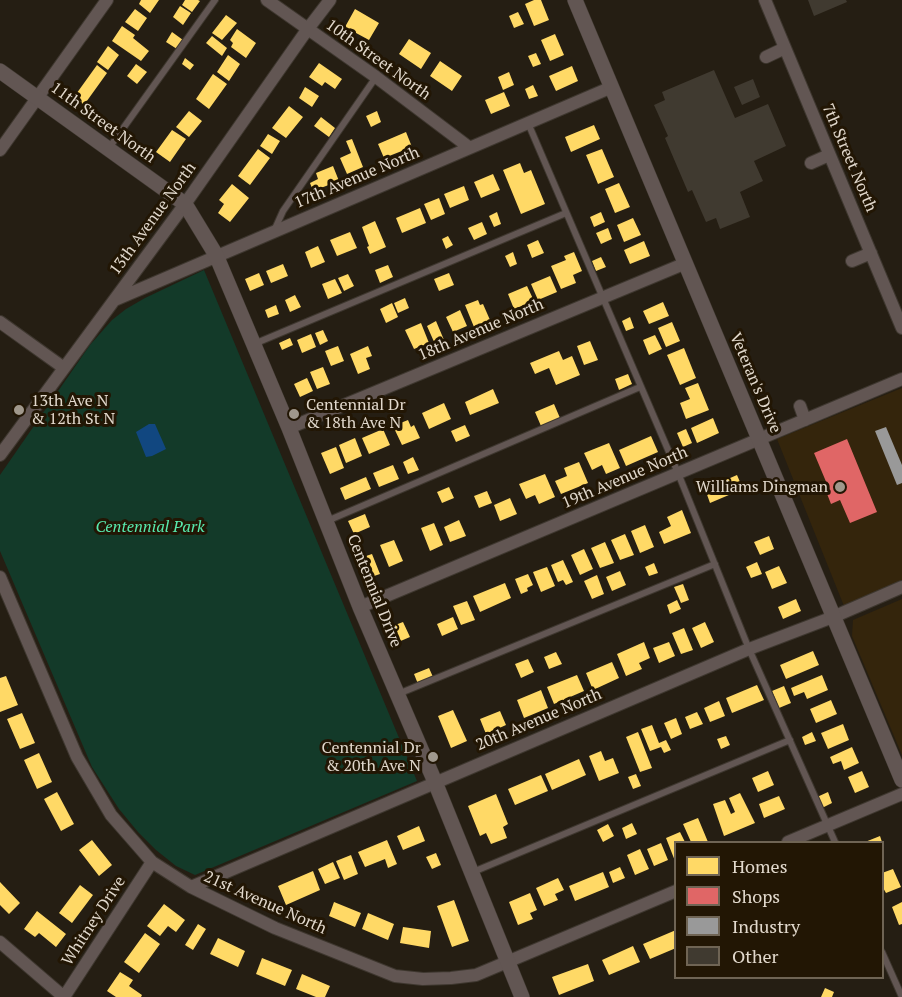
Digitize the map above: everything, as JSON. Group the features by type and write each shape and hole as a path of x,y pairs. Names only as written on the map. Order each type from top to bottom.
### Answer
{"street":[{"path":"0,150 107,0"},
{"name":"10th Street North","path":"267,0 306,30 376,77 470,148"},
{"name":"13th Avenue North","path":"0,455 185,204 306,30 330,0"},
{"name":"Veteran's Drive","path":"575,0 902,780"},
{"name":"7th Street North","path":"765,0 902,328"},
{"path":"766,57 785,48"},
{"name":"11th Street North","path":"0,71 185,204"},
{"name":"17th Avenue North","path":"114,300 612,87"},
{"path":"811,163 829,154"},
{"name":"Centennial Drive","path":"185,204 216,255 290,428 360,607 435,782 522,997"},
{"path":"852,261 871,254"},
{"name":"18th Avenue North","path":"290,428 686,263"},
{"path":"0,322 64,368"},
{"path":"876,375 881,388"},
{"name":"19th Avenue North","path":"360,607 902,379"},
{"path":"800,406 805,420"},
{"name":"21st Avenue North","path":"0,577 77,757 111,815 152,862 191,887 275,928 395,976 423,979 451,978 476,975 674,891"},
{"name":"20th Avenue North","path":"191,887 749,649 833,617 902,587"},
{"path":"792,841 902,794"},
{"name":"Whitney Drive","path":"64,997 152,862"},
{"path":"0,942 64,997"}],"lane":[{"path":"108,149 215,0"},
{"path":"274,231 283,211 376,77"},
{"path":"528,122 678,474 749,649 834,841"},
{"path":"254,344 566,213"},
{"path":"326,521 640,387"},
{"path":"398,694 715,564"},
{"path":"472,872 790,740"},
{"path":"884,956 902,997"}],"shaded area":[{"path":"902,388 902,580 844,606 777,439"},
{"path":"902,599 902,755 852,636 853,620"}],"green space":[{"name":"Centennial Park","path":"204,270 417,781 195,875 176,866 138,832 119,809 92,767 0,551 0,475 90,345 112,320 145,298"}],"water":[{"path":"149,424 155,424 166,449 146,457 136,432"}],"building: Homes":[{"path":"141,0 159,0 150,13 139,4"},
{"path":"185,0 200,1 192,12 182,5"},
{"path":"541,0 549,20 534,26 525,4"},
{"path":"180,6 191,13 183,25 173,17"},
{"path":"135,9 147,18 138,31 125,22"},
{"path":"355,9 379,23 369,40 345,27"},
{"path":"518,12 524,24 514,28 509,16"},
{"path":"226,15 237,23 222,40 212,33"},
{"path":"122,26 135,35 133,38 149,51 141,61 112,41"},
{"path":"237,29 256,43 246,58 231,47 233,43 230,40"},
{"path":"172,32 183,40 177,49 166,42"},
{"path":"555,34 564,55 550,61 541,40"},
{"path":"212,36 227,48 222,56 206,43"},
{"path":"409,39 431,53 421,69 399,54"},
{"path":"108,46 119,55 108,70 97,62"},
{"path":"536,53 541,64 533,67 528,56"},
{"path":"228,55 240,64 229,81 217,72"},
{"path":"185,58 194,65 190,70 182,64"},
{"path":"440,61 462,76 452,91 430,76"},
{"path":"319,63 342,79 335,89 325,82 322,86 309,77"},
{"path":"136,64 147,72 137,84 127,76"},
{"path":"97,65 107,73 84,105 74,97"},
{"path":"572,66 578,81 556,91 549,76"},
{"path":"509,72 514,85 503,90 498,77"},
{"path":"213,74 227,84 209,109 196,99"},
{"path":"533,85 538,96 529,99 525,89"},
{"path":"305,87 319,96 312,107 299,98"},
{"path":"504,92 510,106 491,114 485,100"},
{"path":"289,106 303,117 286,138 272,128"},
{"path":"189,111 202,121 189,137 176,127"},
{"path":"377,111 381,122 371,127 366,116"},
{"path":"321,117 335,128 329,137 314,126"},
{"path":"594,125 600,139 571,152 565,137"},
{"path":"172,130 186,139 170,162 156,152"},
{"path":"406,132 412,147 384,158 378,144"},
{"path":"268,134 280,141 272,154 260,146"},
{"path":"352,139 363,167 347,174 340,158 351,153 346,141"},
{"path":"258,149 270,158 250,185 238,176"},
{"path":"602,149 614,177 598,184 586,155"},
{"path":"520,163 524,173 531,170 545,204 521,214 503,170"},
{"path":"333,166 339,181 313,191 310,183 318,179 316,173"},
{"path":"493,174 500,190 481,198 474,182"},
{"path":"619,183 630,207 615,213 605,189"},
{"path":"232,184 249,198 230,222 218,213 224,204 219,200"},
{"path":"464,186 469,200 450,208 444,194"},
{"path":"439,198 445,214 431,220 424,204"},
{"path":"420,208 426,223 402,233 396,218"},
{"path":"497,212 501,224 494,227 489,216"},
{"path":"601,212 605,222 594,227 590,217"},
{"path":"633,218 641,235 624,242 617,225"},
{"path":"375,221 386,247 370,254 362,227"},
{"path":"482,222 487,234 474,240 468,228"},
{"path":"608,228 612,239 601,244 596,233"},
{"path":"350,232 357,248 337,256 330,240"},
{"path":"448,236 453,245 446,249 442,239"},
{"path":"538,240 544,253 532,258 527,245"},
{"path":"644,241 650,256 630,264 624,250"},
{"path":"318,246 325,262 311,268 305,252"},
{"path":"513,252 517,264 510,267 505,256"},
{"path":"574,252 582,271 573,275 576,283 561,289 551,266 566,260 564,256"},
{"path":"601,257 606,267 596,271 592,261"},
{"path":"283,264 288,276 271,283 266,271"},
{"path":"388,265 393,277 380,283 375,270"},
{"path":"259,273 264,285 250,291 245,279"},
{"path":"449,273 454,285 439,291 434,279"},
{"path":"348,274 354,286 344,291 338,278"},
{"path":"550,276 557,292 538,300 531,284"},
{"path":"335,279 342,293 328,299 322,284"},
{"path":"527,286 534,301 514,309 508,294"},
{"path":"295,295 301,307 290,312 285,300"},
{"path":"405,298 409,308 398,313 394,303"},
{"path":"478,300 480,305 483,304 490,320 474,327 465,305"},
{"path":"663,302 669,316 649,324 643,311"},
{"path":"392,303 398,317 386,323 380,309"},
{"path":"276,305 279,314 268,318 265,310"},
{"path":"460,310 467,326 453,332 446,317"},
{"path":"630,317 634,328 626,331 622,321"},
{"path":"436,321 444,340 435,344 427,326"},
{"path":"672,322 680,341 666,347 658,328"},
{"path":"421,323 429,343 414,349 405,330"},
{"path":"323,330 328,341 320,345 315,333"},
{"path":"311,334 316,347 302,353 297,340"},
{"path":"655,335 662,349 649,355 643,340"},
{"path":"290,338 293,345 282,350 279,343"},
{"path":"590,341 598,360 584,365 577,346"},
{"path":"338,346 344,361 331,366 325,351"},
{"path":"368,346 372,356 366,358 370,369 358,374 350,354"},
{"path":"684,348 696,378 680,385 667,355"},
{"path":"559,351 563,360 572,356 580,375 556,385 549,368 535,374 530,363"},
{"path":"323,367 330,384 317,389 310,372"},
{"path":"628,374 632,384 619,390 615,379"},
{"path":"307,378 313,391 300,397 294,384"},
{"path":"698,383 709,410 686,419 680,403 690,399 685,388"},
{"path":"493,389 499,403 470,415 465,402"},
{"path":"444,403 451,419 429,429 422,413"},
{"path":"554,404 560,418 541,426 535,412"},
{"path":"713,418 719,433 697,443 691,428"},
{"path":"408,420 411,427 414,425 420,438 402,445 393,426"},
{"path":"465,425 470,436 456,442 451,431"},
{"path":"383,429 390,445 369,454 362,438"},
{"path":"686,429 692,443 683,447 677,433"},
{"path":"651,436 658,452 626,466 619,450"},
{"path":"355,438 362,456 346,463 339,445"},
{"path":"609,443 620,468 606,474 602,465 592,470 584,453"},
{"path":"336,447 344,468 330,474 321,453"},
{"path":"413,457 419,470 408,474 403,462"},
{"path":"579,462 588,483 561,494 555,481 567,476 564,468"},
{"path":"393,465 399,479 379,487 373,473"},
{"path":"545,474 555,497 539,504 535,495 526,499 519,484"},
{"path":"737,475 743,489 710,503 705,489"},
{"path":"366,477 371,489 345,500 340,488"},
{"path":"449,487 454,498 442,503 437,492"},
{"path":"487,491 492,503 479,508 474,496"},
{"path":"510,498 517,514 500,521 494,505"},
{"path":"682,510 691,533 664,544 659,532 671,526 667,517"},
{"path":"365,514 370,527 354,534 348,521"},
{"path":"459,520 466,536 450,542 444,527"},
{"path":"434,523 443,545 430,551 421,528"},
{"path":"645,525 654,547 640,553 631,531"},
{"path":"625,534 634,555 620,560 611,540"},
{"path":"769,536 774,549 760,555 754,542"},
{"path":"394,540 403,561 389,567 380,545"},
{"path":"605,542 614,563 600,568 591,548"},
{"path":"584,549 593,569 580,575 571,555"},
{"path":"372,554 380,574 368,578 360,558"},
{"path":"563,560 573,582 566,585 563,580 558,582 551,565"},
{"path":"757,562 762,574 751,578 746,567"},
{"path":"654,563 658,573 649,576 645,567"},
{"path":"779,566 787,583 772,589 765,572"},
{"path":"547,567 555,586 541,592 533,572"},
{"path":"620,571 626,585 612,591 606,577"},
{"path":"528,574 533,585 521,594 515,579"},
{"path":"597,575 604,594 592,599 584,581"},
{"path":"505,583 511,598 480,612 473,596"},
{"path":"683,584 689,600 681,603 674,587"},
{"path":"796,599 801,611 783,619 778,607"},
{"path":"677,600 681,609 670,614 667,605"},
{"path":"467,601 475,620 461,625 453,606"},
{"path":"453,617 458,629 442,636 437,624"},
{"path":"403,622 410,637 396,643 390,627"},
{"path":"705,622 714,642 701,648 692,628"},
{"path":"684,628 693,650 681,654 672,633"},
{"path":"644,642 650,658 639,663 642,669 626,676 617,654"},
{"path":"669,642 675,656 659,663 653,648"},
{"path":"813,651 819,665 786,679 780,665"},
{"path":"556,652 562,664 549,669 544,657"},
{"path":"528,659 534,672 521,678 515,664"},
{"path":"612,662 619,678 593,690 586,673"},
{"path":"429,668 433,677 418,684 414,674"},
{"path":"577,675 584,691 554,704 547,687"},
{"path":"822,675 828,690 807,699 804,692 794,696 791,688"},
{"path":"6,676 18,705 0,712 0,678"},
{"path":"757,685 764,700 732,713 726,698"},
{"path":"784,686 791,703 779,708 772,691"},
{"path":"541,690 548,708 524,718 517,700"},
{"path":"831,700 837,714 816,723 810,709"},
{"path":"719,701 725,716 710,722 704,708"},
{"path":"453,710 467,741 451,748 438,716"},
{"path":"500,711 506,725 486,734 480,719"},
{"path":"697,712 703,724 690,729 685,717"},
{"path":"22,713 35,743 20,749 7,719"},
{"path":"676,718 682,734 671,739 664,723"},
{"path":"843,724 849,740 828,749 821,733"},
{"path":"652,725 659,743 666,740 671,750 664,753 661,747 650,751 641,729"},
{"path":"638,732 652,768 640,772 626,737"},
{"path":"812,732 816,741 805,745 802,737"},
{"path":"726,736 730,745 721,749 717,739"},
{"path":"852,747 859,763 844,770 841,761 833,764 830,757"},
{"path":"601,751 605,761 613,758 619,773 599,781 589,756"},
{"path":"39,753 52,782 37,789 24,760"},
{"path":"579,759 586,775 552,790 545,774"},
{"path":"768,771 774,785 758,792 752,778"},
{"path":"862,771 869,787 855,793 848,777"},
{"path":"636,774 641,786 633,789 628,777"},
{"path":"541,775 548,791 515,805 508,789"},
{"path":"57,792 74,824 61,831 44,799"},
{"path":"828,792 832,803 822,808 817,797"},
{"path":"740,793 755,823 724,836 713,804 725,800 731,814 735,812 729,798"},
{"path":"496,794 508,824 503,827 507,838 491,844 486,833 480,836 468,806"},
{"path":"779,796 785,809 764,818 759,804"},
{"path":"698,818 708,841 691,841 683,824"},
{"path":"632,823 637,834 626,839 622,828"},
{"path":"608,824 614,836 603,842 597,830"},
{"path":"419,826 425,841 403,850 397,836"},
{"path":"680,832 684,841 674,841 674,858 666,838"},
{"path":"880,836 882,841 868,841"},
{"path":"92,840 112,865 99,876 79,850"},
{"path":"387,840 397,864 388,868 385,859 365,867 358,852"},
{"path":"661,843 668,860 654,866 647,849"},
{"path":"640,849 649,869 635,875 627,855"},
{"path":"436,853 441,865 432,869 426,857"},
{"path":"351,855 358,874 344,880 336,861"},
{"path":"333,862 340,878 325,884 318,869"},
{"path":"620,867 625,878 613,883 609,872"},
{"path":"893,869 901,887 886,893 884,872"},
{"path":"313,871 320,890 286,905 278,886"},
{"path":"603,872 609,887 575,901 569,886"},
{"path":"558,878 564,890 555,894 558,900 544,906 536,888"},
{"path":"0,882 20,903 9,914 0,905"},
{"path":"80,885 93,895 72,923 59,913"},
{"path":"530,893 537,910 530,913 533,919 518,925 509,902"},
{"path":"454,900 469,941 452,947 437,906"},
{"path":"334,902 361,913 355,927 329,916"},
{"path":"902,902 902,924 899,925 892,907"},
{"path":"164,904 185,920 176,932 168,926 160,936 147,926"},
{"path":"37,911 66,934 56,947 39,933 35,937 24,929"},
{"path":"368,913 394,924 388,940 362,929"},
{"path":"198,924 206,929 193,950 185,945"},
{"path":"403,927 431,931 429,948 400,943"},
{"path":"674,931 674,949 650,959 643,944"},
{"path":"145,933 160,944 139,973 124,962"},
{"path":"218,938 245,951 238,967 210,954"},
{"path":"633,946 640,962 609,975 602,960"},
{"path":"262,958 292,970 285,986 256,974"},
{"path":"588,964 594,981 559,995 552,977"},
{"path":"120,972 133,980 129,986 142,995 141,997 116,997 107,991"},
{"path":"302,974 330,986 325,997 316,997 296,989"},
{"path":"825,988 834,992 832,997 821,997"}],"building: Shops":[{"path":"847,439 877,512 850,523 840,500 831,504 824,486 827,484 814,453"}],"building: Industry":[{"path":"886,427 902,465 902,483 897,485 875,431"}],"building: Other":[{"path":"808,0 846,0 847,2 814,16"},
{"path":"714,70 735,118 768,104 786,146 754,161 763,181 740,192 750,217 720,229 716,218 706,222 692,190 688,192 654,105 665,100 662,92"},
{"path":"753,79 760,97 742,105 734,87"}],"place":[{"name":"13th Ave N & 12th St N","path":"19,410"},
{"name":"Centennial Dr & 18th Ave N","path":"294,414"},
{"name":"Williams Dingman","path":"840,487"},
{"name":"Centennial Dr & 20th Ave N","path":"433,757"}]}
